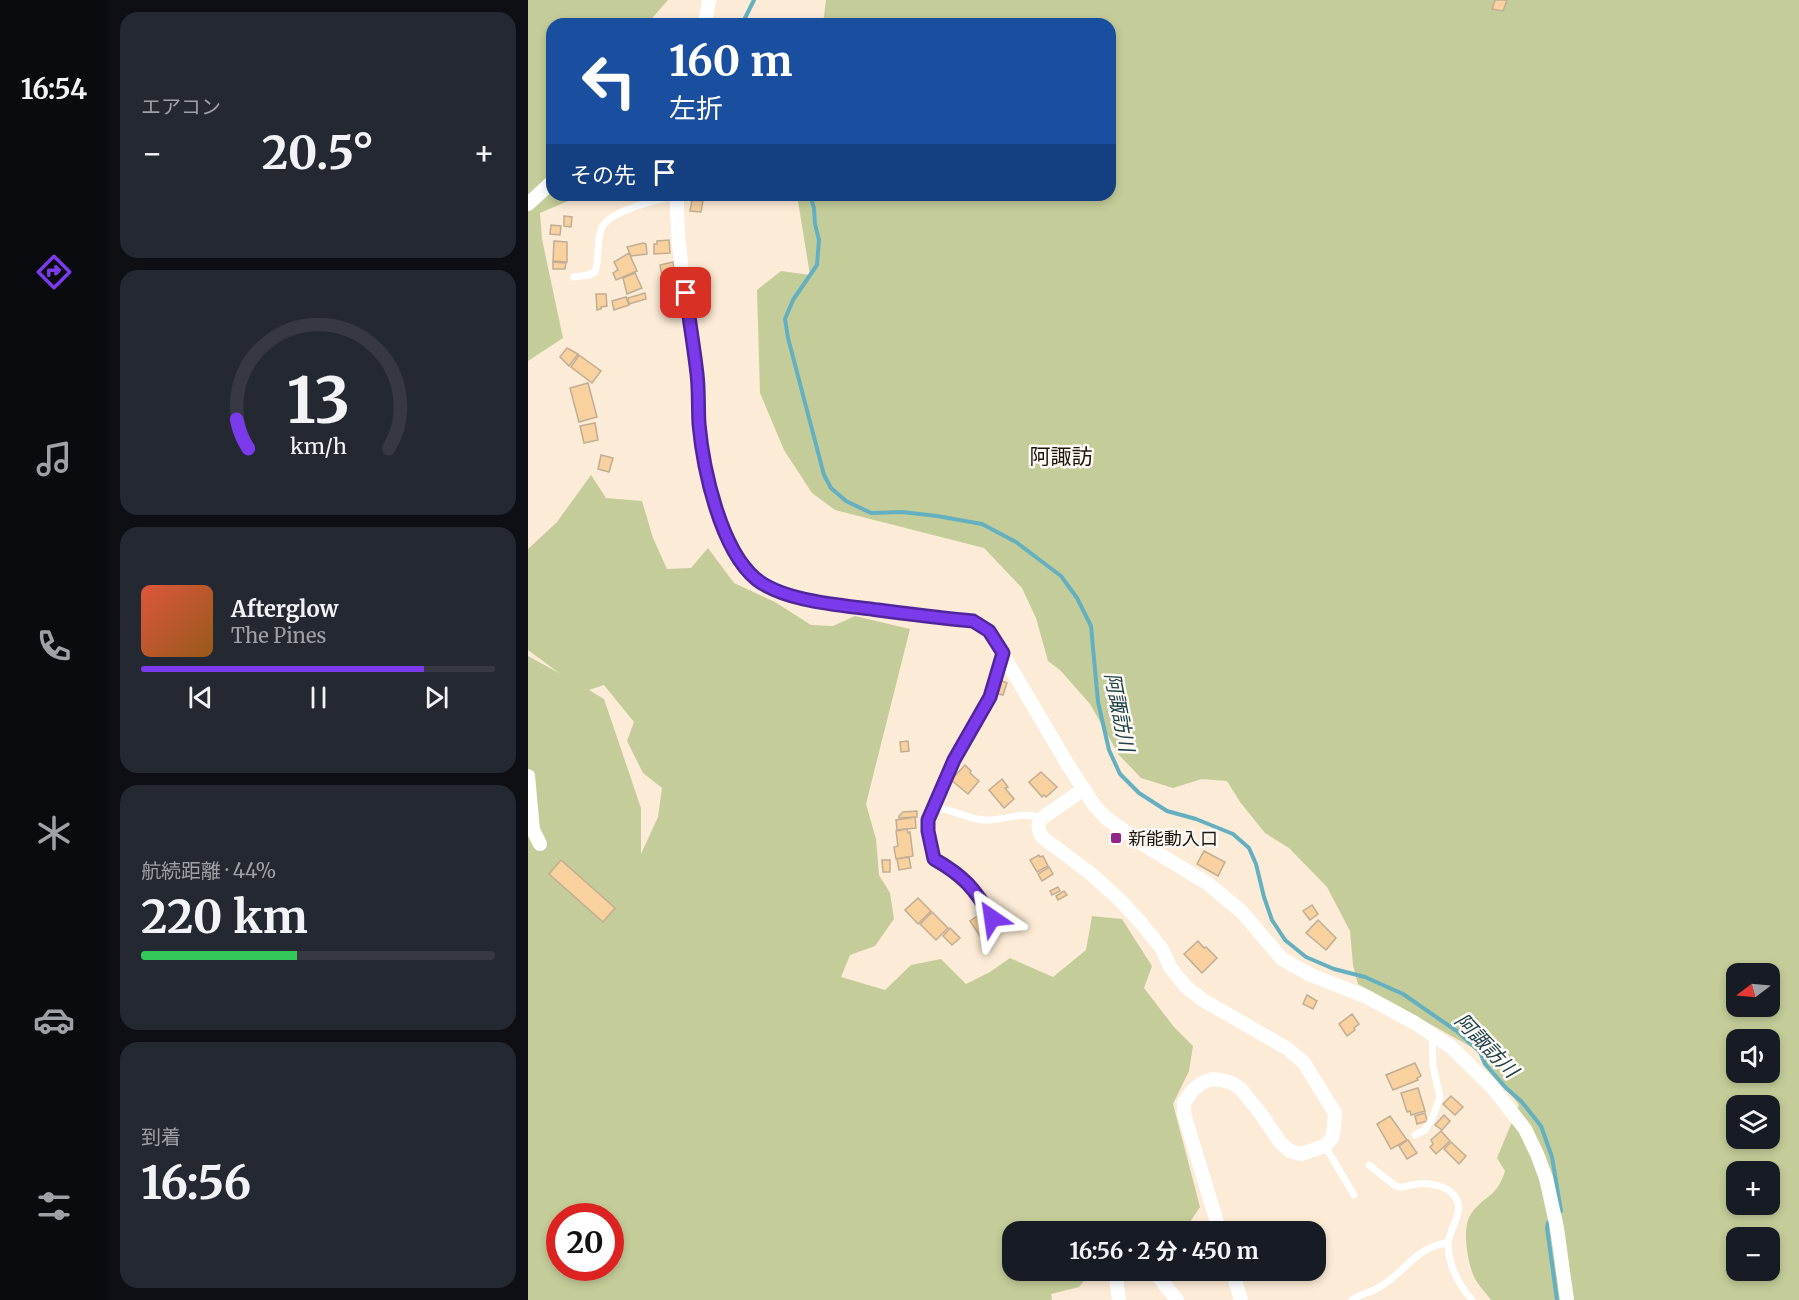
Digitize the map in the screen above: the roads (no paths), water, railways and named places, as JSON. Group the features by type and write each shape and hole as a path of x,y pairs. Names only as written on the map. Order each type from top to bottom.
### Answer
{"street":[{"path":"706,18 709,0"},
{"path":"528,204 546,188"},
{"path":"677,201 677,223 697,375 699,424 705,470 722,524 738,556 756,579 784,593 839,605 973,621 989,631 1084,789 1106,818 1144,845 1207,883 1242,912 1282,959 1311,975 1367,997 1451,1047 1472,1066 1510,1108 1525,1129 1546,1178 1557,1228 1568,1300"},
{"path":"528,776 533,830 540,844"},
{"path":"1084,789 1039,821 1038,829 1042,837 1090,873 1128,909 1161,949 1170,967 1186,987 1203,1000 1288,1049 1304,1063 1335,1113 1332,1138 1325,1146 1301,1154 1290,1151 1280,1142 1261,1113 1241,1089 1221,1080 1212,1079 1202,1083 1188,1096 1184,1103 1184,1114 1217,1221"},
{"path":"1116,1281 1119,1300"},
{"path":"1162,1281 1177,1300"},
{"path":"1235,1281 1241,1300"}],"lane":[{"path":"574,277 589,276 595,272 599,262 601,229 607,220 621,212 657,201"},
{"path":"992,918 978,893 955,871 934,859 928,820 954,760 990,697 1003,653"},
{"path":"933,808 944,808 988,821 1029,814 1042,818"},
{"path":"1415,1135 1425,1130 1432,1119 1440,1097 1432,1058 1432,1035"},
{"path":"1325,1146 1354,1195"},
{"path":"1369,1165 1384,1175 1390,1184 1399,1187 1433,1184 1453,1193 1460,1207 1448,1243 1452,1271 1460,1286 1472,1300"},
{"path":"1352,1300 1378,1288 1420,1252 1436,1244 1448,1243"}],"waterway":[{"name":"阿諏訪川","path":"745,18 754,0"},
{"name":"阿諏訪川","path":"812,201 819,240 817,265 793,300 785,319 824,475 831,488 846,501 871,513 902,512 982,524 1016,542 1061,576 1077,598 1091,626 1098,702 1109,750 1120,774 1139,793 1167,811 1196,819 1233,834 1249,848 1272,920 1285,940 1306,957 1334,969 1365,977 1403,994 1458,1032 1480,1052 1485,1064 1521,1101 1541,1126 1552,1157 1561,1211 1557,1214"},
{"name":"阿諏訪川","path":"1552,1219 1547,1228 1557,1300"}],"place":[{"name":"新能動入口","path":"1116,838"}],"district":[{"name":"阿諏訪","path":"1061,456"}]}
